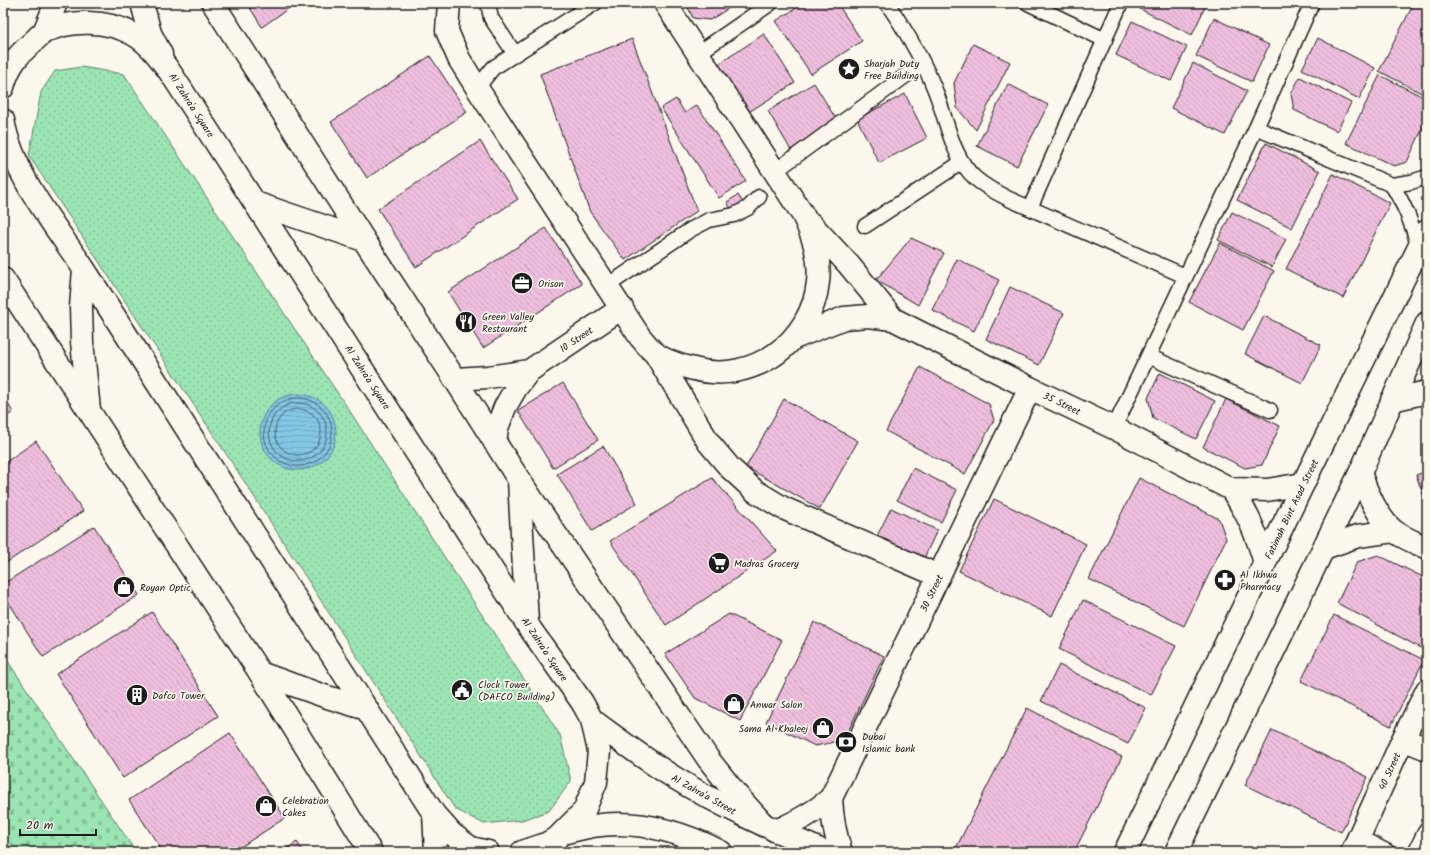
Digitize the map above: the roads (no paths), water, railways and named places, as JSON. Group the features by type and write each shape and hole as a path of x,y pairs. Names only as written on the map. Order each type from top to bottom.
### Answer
{"street":[{"path":"3,48 39,36 56,3"},
{"path":"142,3 150,33 174,78"},
{"path":"213,3 519,480 709,760 736,794 770,828"},
{"path":"437,3 459,59 477,88 640,337 655,353 709,443 730,468 755,491 789,511 939,576"},
{"path":"447,31 449,3"},
{"path":"655,353 680,365 705,372 731,372 756,366 778,352 794,338 812,310 818,282 818,253 812,233 803,215 665,3"},
{"name":"Al Zahra'a Square","path":"3,87 6,76 13,62 23,49 39,36 73,23 104,24 133,34 157,54 174,78 527,624 582,702 592,720 599,751 596,782 584,811 550,843 522,852"},
{"path":"3,120 16,161 29,187 84,269 434,814 452,834 471,848 488,852"},
{"path":"3,169 39,202"},
{"path":"255,203 364,240"},
{"path":"803,215 849,265 892,319"},
{"name":"Fatimah Bint Asad Street","path":"1125,852 1264,563 1423,240"},
{"path":"84,269 81,308 82,342 89,410"},
{"path":"3,279 260,672 371,852"},
{"name":"10 Street","path":"495,443 497,428 505,407 529,370 622,308"},
{"path":"794,338 844,318 868,316 892,319"},
{"name":"35 Street","path":"892,319 1114,428 1231,489 1267,490 1303,484"},
{"path":"1176,852 1360,473 1427,323"},
{"name":"10 Street","path":"455,379 488,377 529,370"},
{"name":"30 Street","path":"770,828 806,817 819,809 832,798 1030,388"},
{"path":"1392,400 1427,392"},
{"path":"1360,473 1374,504 1394,531 1427,548"},
{"path":"519,480 527,624"},
{"name":"35 Street","path":"1231,489 1243,506 1252,524 1260,544 1264,563"},
{"path":"1324,548 1358,536 1394,531"},
{"path":"260,672 324,696 367,709"},
{"name":"40 Street","path":"1355,844 1427,690"},
{"name":"Al Zahra'a Street","path":"592,720 675,778 770,828 825,852"},
{"path":"1403,739 1427,749"},
{"name":"30 Street","path":"832,798 832,814 842,852"},
{"path":"434,814 436,852"},
{"path":"550,843 593,826 625,824 657,828 687,837 714,852"}],"lane":[{"path":"488,3 491,18 515,54"},
{"path":"477,88 493,68 595,3"},
{"path":"697,54 771,3"},
{"path":"887,3 905,29 923,63 936,91 949,132 962,162 975,178 991,190 1185,276"},
{"path":"1030,208 1121,3"},
{"path":"1114,428 1256,128 1312,3"},
{"path":"1035,5 1105,40"},
{"path":"774,172 923,63"},
{"path":"1256,128 1392,185 1411,182 1427,177"},
{"path":"865,226 962,162"},
{"path":"1392,185 1409,216 1415,232 1423,240"},
{"path":"607,286 690,230 709,220 734,215 748,208 759,197"},
{"path":"1148,356 1270,410"},
{"path":"1415,852 1427,828"},
{"path":"1355,844 1388,852"}],"water":[{"path":"298,394 313,397 325,405 333,417 336,432 333,447 325,459 313,467 298,470 283,467 271,459 263,447 260,432 263,417 271,405 283,397"}],"place":[{"name":"Sharjah Duty Free Building","path":"849,69"},
{"name":"Orison","path":"522,283"},
{"name":"Green Valley Restaurant","path":"466,322"},
{"name":"Madras Grocery","path":"719,563"},
{"name":"Al Ikhwa Pharmacy","path":"1225,580"},
{"name":"Royan Optic","path":"124,587"},
{"name":"Clock Tower (DAFCO Building)","path":"462,690"},
{"name":"Dafco Tower","path":"137,695"},
{"name":"Anwar Salon","path":"734,704"},
{"name":"Sama Al Khaleej","path":"823,728"},
{"name":"Dubai Islamic bank","path":"846,742"},
{"name":"Celebration Cakes","path":"266,806"}]}
